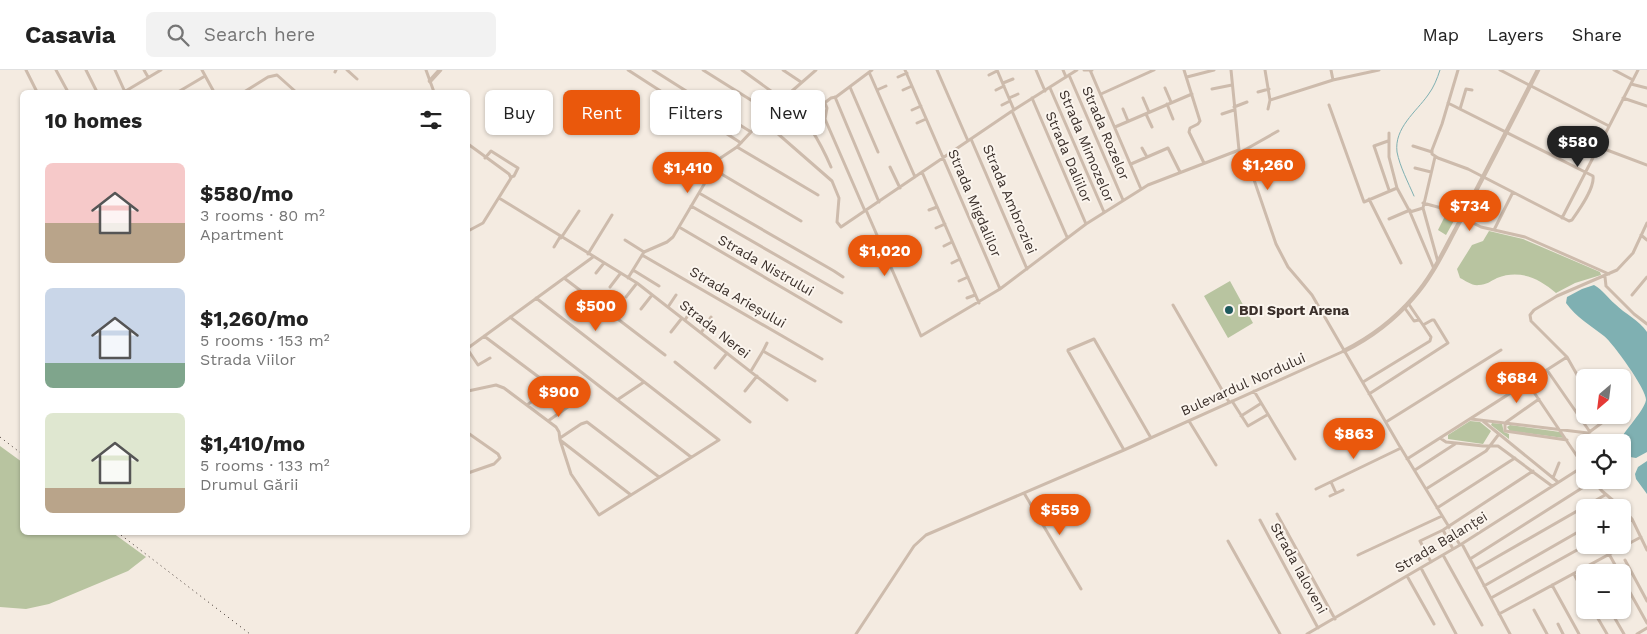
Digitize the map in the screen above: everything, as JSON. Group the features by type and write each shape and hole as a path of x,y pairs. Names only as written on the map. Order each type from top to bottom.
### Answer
{"street":[{"path":"26,70 36,90"},
{"path":"56,70 67,90"},
{"path":"86,70 96,90"},
{"path":"115,70 124,90"},
{"path":"144,70 148,78"},
{"path":"128,90 161,70"},
{"path":"181,90 208,70"},
{"path":"347,70 357,78"},
{"path":"430,81 440,70"},
{"path":"628,70 741,143"},
{"path":"628,278 643,254 670,240 721,157 737,147 751,132 653,70"},
{"path":"703,70 751,100"},
{"path":"742,70 772,90"},
{"path":"783,70 801,82"},
{"path":"792,90 816,70"},
{"name":"Strada Ambroziei","path":"937,70 1027,269"},
{"path":"989,75 997,70 1067,237"},
{"path":"1036,70 1045,91"},
{"name":"Strada Rozelor","path":"1063,70 1068,76 1123,200"},
{"path":"779,135 832,181 839,198 837,222 842,227 1013,110 1077,70"},
{"path":"1084,70 1091,70 1141,189"},
{"path":"1100,94 1154,70"},
{"path":"1184,70 1200,121 1190,128 1188,132 1204,164"},
{"path":"1187,77 1214,70"},
{"path":"1231,70 1240,151 1253,176 1276,244 1288,267 1312,295 1407,459 1476,569 1510,634"},
{"path":"1265,70 1270,100 1268,109"},
{"path":"1330,70 1333,80"},
{"path":"1270,100 1333,80 1379,70"},
{"path":"1438,262 1423,203 1434,155 1458,70"},
{"path":"1500,70 1609,126"},
{"path":"1344,350 1374,332 1406,305 1434,269 1538,70"},
{"path":"1614,70 1633,80"},
{"path":"1562,218 1638,70"},
{"path":"428,71 433,90"},
{"path":"915,177 877,90 871,71 835,98 825,103 827,108 825,119 920,336 979,303 1027,269 1067,237 1141,189 1156,181 1240,151 1278,131"},
{"path":"898,77 906,72"},
{"name":"Strada Migdalilor","path":"906,72 1000,289"},
{"path":"204,73 213,90"},
{"path":"247,90 268,77 277,75 294,90"},
{"path":"996,90 1013,79"},
{"path":"1630,84 1647,88"},
{"path":"1212,90 1232,85"},
{"path":"877,90 886,86"},
{"path":"903,90 912,86"},
{"path":"850,87 878,152"},
{"name":"Strada Mimozelor","path":"1050,88 1104,212"},
{"path":"1165,88 1173,119"},
{"path":"1258,92 1269,89"},
{"path":"1460,109 1466,89 1472,90"},
{"path":"1002,105 1018,94"},
{"path":"1115,127 1192,94"},
{"path":"835,98 879,202"},
{"name":"Strada Daliilor","path":"1032,98 1086,224"},
{"path":"1143,98 1152,127"},
{"path":"1623,98 1647,106"},
{"path":"1222,114 1248,102"},
{"path":"1414,146 1483,176 1571,221 1583,204 1594,178 1593,176 1448,103"},
{"path":"1330,104 1364,202 1397,188"},
{"path":"912,110 921,106"},
{"path":"1122,109 1128,121"},
{"path":"917,123 926,119"},
{"path":"1389,133 1389,157 1397,188 1410,211 1434,269"},
{"path":"816,135 831,166"},
{"path":"1388,141 1374,146 1389,190"},
{"path":"470,146 511,177"},
{"path":"737,147 818,195"},
{"path":"1599,147 1647,166"},
{"path":"1142,148 1147,157"},
{"path":"1131,164 1168,148 1180,172"},
{"path":"470,230 483,223 518,168 491,151 485,158"},
{"path":"890,167 900,188"},
{"path":"1415,168 1431,172"},
{"path":"713,169 800,221"},
{"path":"922,172 979,303"},
{"path":"1494,230 1513,192"},
{"path":"699,193 834,270 842,277"},
{"name":"Strada Nerei","path":"499,198 636,283 787,400"},
{"path":"1369,199 1401,263"},
{"path":"1423,203 1445,209 1477,226 1534,241 1607,276"},
{"path":"691,206 842,293"},
{"path":"929,210 937,207"},
{"path":"1389,219 1423,208"},
{"path":"554,247 579,211"},
{"path":"588,254 612,214"},
{"path":"936,228 945,224"},
{"path":"1576,373 1567,357 1531,321 1530,315 1534,310 1558,296 1607,276 1627,261 1646,225"},
{"name":"Strada Nistrului","path":"679,227 841,322"},
{"path":"1641,235 1647,240"},
{"name":"Strada Arieșului","path":"625,240 643,254 822,359"},
{"path":"944,246 952,242"},
{"path":"470,347 593,257"},
{"path":"952,263 960,259"},
{"path":"596,274 604,264"},
{"path":"633,270 659,286"},
{"path":"610,286 620,274"},
{"path":"1607,276 1606,286 1634,314 1647,324"},
{"path":"959,281 968,277"},
{"path":"1632,295 1647,277"},
{"path":"564,278 665,355"},
{"path":"626,297 636,283"},
{"path":"967,298 975,294"},
{"path":"641,309 652,295"},
{"path":"668,307 676,295"},
{"path":"470,391 499,386 558,429 571,474 599,515 719,440 536,298"},
{"path":"1173,305 1230,401 1248,426 1268,415"},
{"path":"1363,382 1431,340 1420,320 1406,305"},
{"path":"671,332 693,307"},
{"path":"701,333 711,316"},
{"path":"510,317 692,458"},
{"path":"1369,394 1448,344 1434,320 1423,325"},
{"path":"484,336 559,392"},
{"path":"1124,450 1068,350 1094,339 1150,438"},
{"path":"751,371 767,343"},
{"name":"Bulevardul Nordului","path":"856,634 918,541 942,528 1124,450 1344,350"},
{"path":"1386,422 1501,350"},
{"path":"763,351 815,381"},
{"path":"470,352 478,365 490,358"},
{"path":"715,368 727,352"},
{"path":"1407,459 1567,357"},
{"path":"675,362 750,422"},
{"path":"1547,370 1590,432"},
{"path":"745,391 757,376"},
{"path":"617,400 644,382"},
{"path":"1527,382 1576,454"},
{"path":"527,405 552,388"},
{"path":"1254,391 1295,459"},
{"path":"1505,423 1539,399"},
{"path":"548,421 575,402"},
{"path":"1241,416 1259,405 1255,402"},
{"path":"1470,419 1590,432 1600,424"},
{"path":"1482,420 1558,482"},
{"path":"1189,421 1216,465"},
{"path":"560,439 581,424 587,422 659,477"},
{"path":"1505,423 1505,430 1509,432 1567,440"},
{"path":"470,434 498,454 500,458 494,464 470,472"},
{"path":"1426,489 1486,451 1499,434"},
{"path":"1440,438 1446,442 1502,448 1552,486"},
{"path":"560,439 631,495"},
{"path":"1414,470 1456,443"},
{"path":"1316,489 1401,448"},
{"path":"1437,508 1515,458"},
{"path":"1553,478 1559,463"},
{"path":"1431,562 1420,541 1448,527 1533,471"},
{"name":"Strada Balanței","path":"1307,634 1453,549 1576,472"},
{"path":"1331,482 1336,493"},
{"path":"1470,559 1579,489"},
{"path":"1601,489 1611,499"},
{"path":"1330,496 1343,490"},
{"path":"1024,492 1081,589"},
{"path":"1476,569 1605,494"},
{"path":"1277,514 1335,619"},
{"path":"1358,555 1442,516"},
{"name":"Strada Ialoveni","path":"1260,520 1318,628"},
{"path":"1632,520 1647,550"},
{"path":"1443,530 1453,549"},
{"path":"1484,586 1576,533"},
{"path":"1631,542 1641,537"},
{"path":"1228,541 1280,634"},
{"path":"1491,598 1576,551"},
{"path":"1590,564 1608,554 1614,564"},
{"path":"1443,555 1482,626"},
{"path":"1624,560 1647,600"},
{"path":"1421,568 1456,634"},
{"path":"1499,614 1576,572"},
{"path":"1407,576 1434,624"},
{"path":"1552,585 1579,634"},
{"path":"1631,594 1647,623"},
{"path":"1534,610 1547,634"},
{"path":"1599,619 1607,634"},
{"path":"1615,619 1624,634"},
{"path":"1558,624 1563,634"},
{"path":"1637,634 1647,628"}],"green space":[{"path":"1447,212 1456,217 1446,235 1438,230"},
{"path":"1489,231 1523,239 1600,272 1601,275 1575,283 1556,293 1536,279 1513,274 1505,275 1482,285 1471,284 1460,278 1457,269 1472,245 1483,241"},
{"name":"BDI Sport Arena","path":"1230,281 1253,323 1228,338 1204,296"},
{"path":"1470,421 1480,422 1491,431 1483,444 1448,439 1448,435"},
{"path":"1492,423 1502,424 1504,432 1509,434 1509,439 1491,425"},
{"path":"1510,425 1560,432 1564,438 1510,431 1507,427"},
{"path":"0,446 20,461 20,535 116,535 146,557 128,571 49,604 26,609 0,607"}],"water":[{"path":"1594,285 1647,332 1647,452 1636,458 1631,457 1631,434 1624,434 1644,405 1645,395 1631,369 1608,340 1579,317 1566,303 1567,297"},
{"path":"1647,461 1647,494 1636,479 1635,474 1638,467"}],"waterway":[{"path":"1414,196 1400,163 1397,143 1402,128 1430,92 1440,70"}],"railway":[{"path":"0,437 20,452"},
{"path":"121,535 250,634"}],"place":[{"name":"BDI Sport Arena","path":"1229,310"}]}
